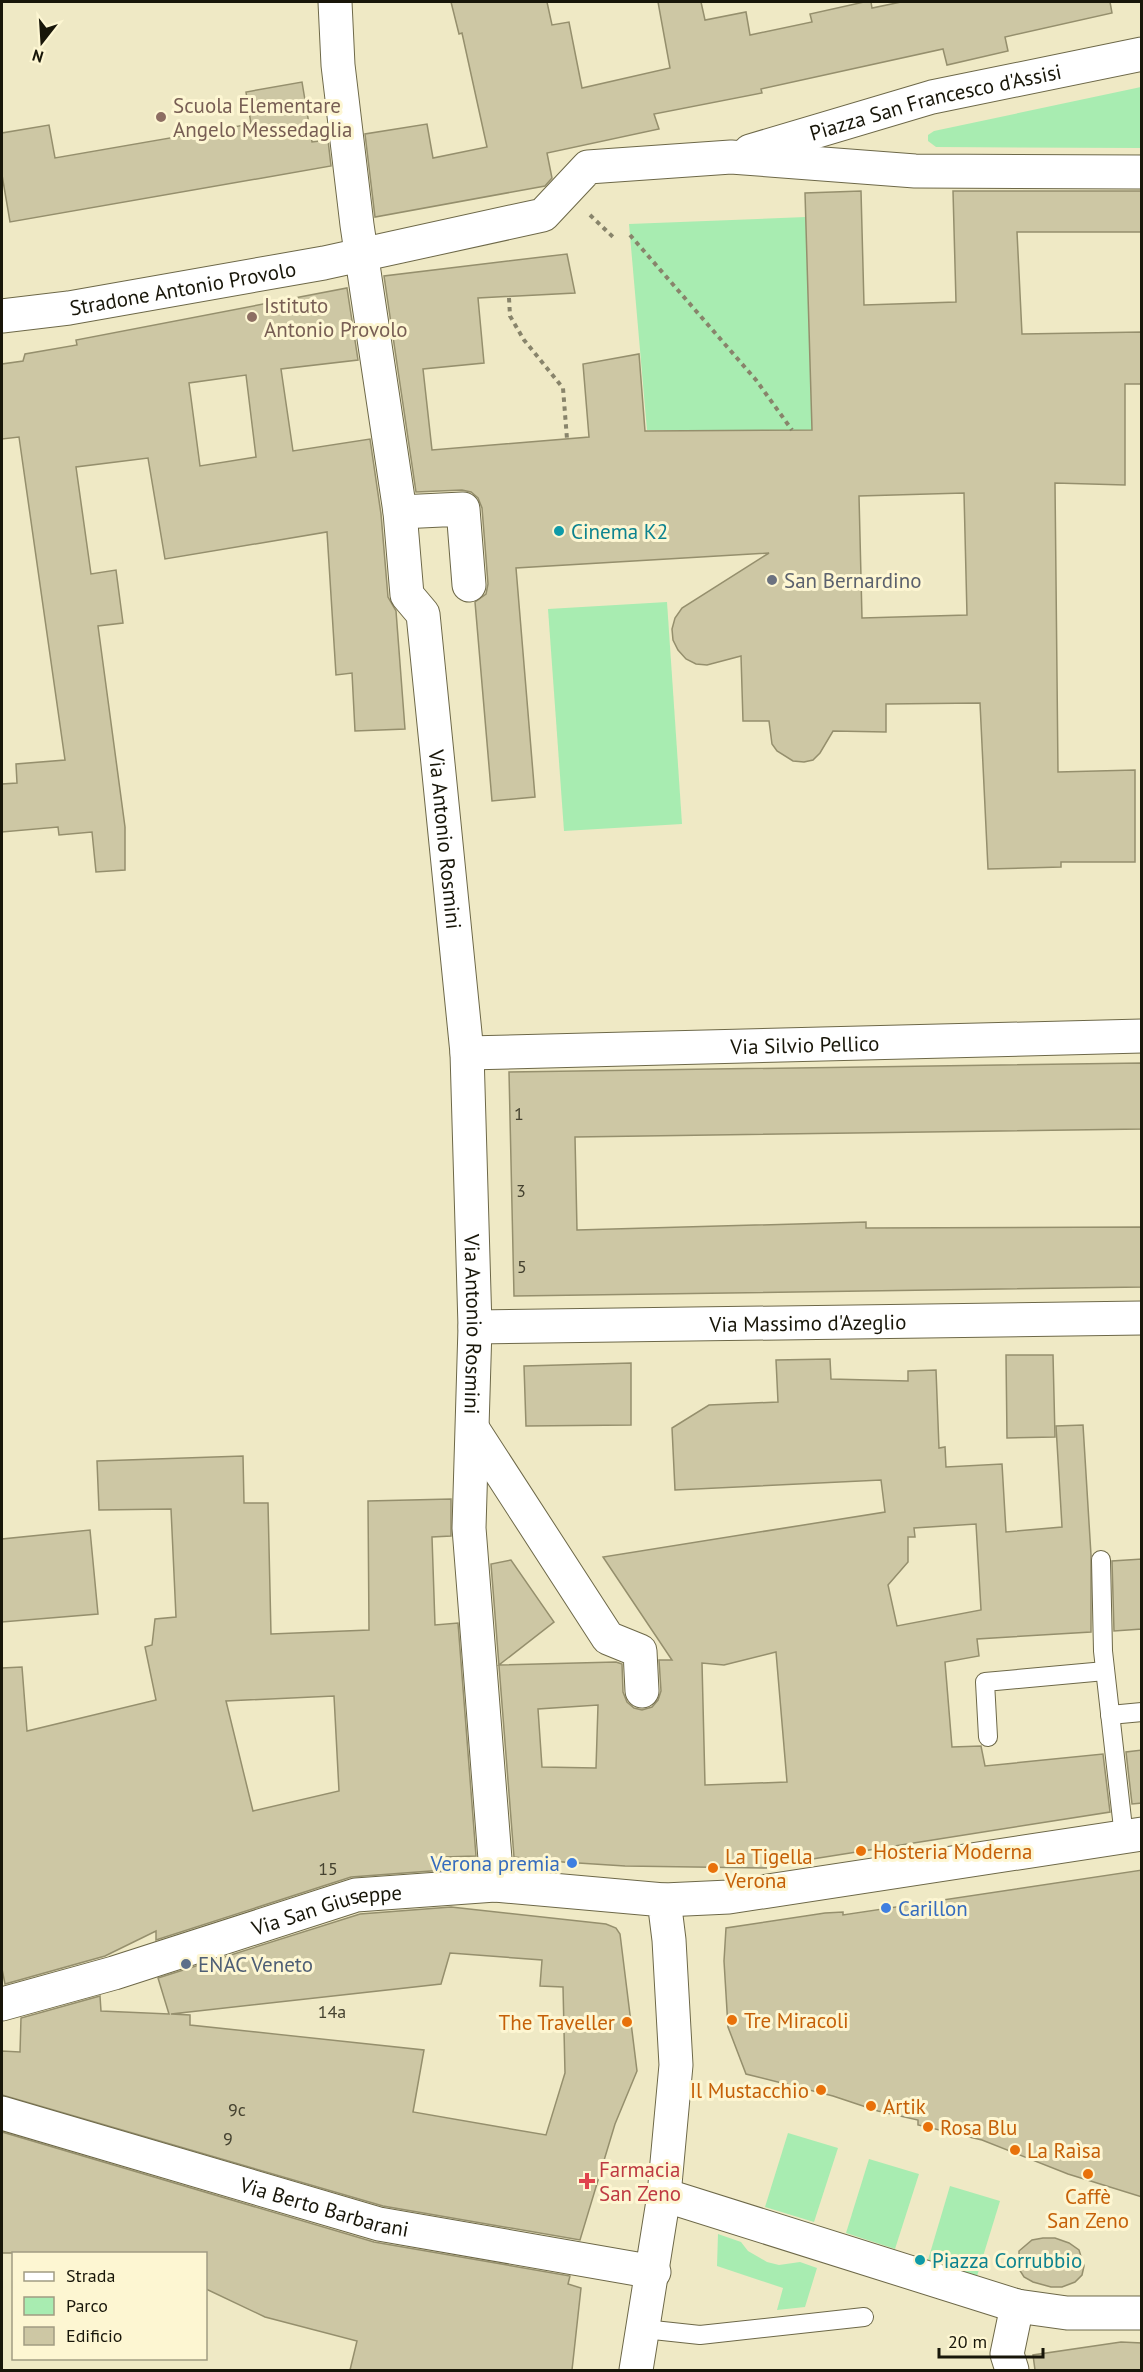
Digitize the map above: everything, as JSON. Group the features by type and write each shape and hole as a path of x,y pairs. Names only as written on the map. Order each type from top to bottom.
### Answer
{"street":[{"name":"Via Antonio Rosmini","path":"335,2 338,66 357,225 400,513 407,595 423,614 467,1053 475,1327 470,1528 495,1859 495,1885"},
{"name":"Piazza San Francesco d'Assisi","path":"731,157 932,97 1142,54"},
{"name":"Piazza San Francesco d'Assisi","path":"363,255 543,215 588,167 731,157 915,171 1142,172"},
{"name":"Stradone Antonio Provolo","path":"2,316 69,308 363,255"},
{"path":"400,513 463,509 470,585"},
{"name":"Via Silvio Pellico","path":"467,1053 1142,1036"},
{"name":"Via Massimo d'Azeglio","path":"475,1327 1142,1318"},
{"name":"Via Antonio Rosmini","path":"474,1431 608,1638 640,1651 642,1691"},
{"name":"Via San Giuseppe","path":"2,2004 114,1973 356,1895 495,1885 664,1900 729,1897 1133,1836"},
{"path":"636,2370 654,2272 664,2195 676,2065 669,1940 664,1900"},
{"name":"Via Berto Barbarani","path":"2,2113 379,2223 654,2272"},
{"path":"664,2195 1017,2306 1067,2313 1142,2313"},
{"path":"1010,2362 1017,2306"}],"lane":[{"path":"1101,1560 1105,1671 1110,1715 1133,1836"},
{"path":"988,1737 985,1682 1105,1671"},
{"path":"1110,1715 1142,1712"},
{"path":"644,2329 700,2335 864,2317"}],"path":[{"path":"630,236 756,380 792,430"},
{"path":"509,298 510,316 524,340 563,388 567,439"}],"green space":[{"path":"1141,87 1141,148 936,147 928,141 928,135 934,131"},
{"path":"806,217 812,431 647,430 629,224"},
{"path":"667,602 682,824 564,831 548,609"},
{"path":"788,2133 838,2148 814,2222 765,2207"},
{"path":"869,2159 919,2174 895,2249 846,2233"},
{"path":"950,2186 1000,2201 977,2276 928,2260"},
{"path":"718,2234 741,2242 748,2251 767,2262 779,2265 800,2262 817,2268 805,2307 777,2310 783,2288 717,2266"}],"building":[{"path":"451,2 547,2 552,25 569,22 582,88 670,68 658,2 701,2 705,20 746,12 750,35 812,22 810,14 864,2 871,2 872,8 901,2 1110,2 1112,13 1005,37 1008,51 947,65 943,49 761,89 762,93 654,114 659,129 547,153 552,178 545,186 375,217 365,134 427,124 433,158 487,147 462,33 459,34"},
{"path":"302,82 312,142 328,140 331,166 10,222 2,175 2,133 49,125 55,158 251,124 246,92"},
{"path":"861,191 864,305 956,302 953,191 1142,191 1142,232 1017,232 1022,334 1142,332 1142,384 1125,384 1125,485 1055,483 1058,772 1135,770 1135,862 1061,862 1061,867 988,869 980,703 886,704 886,732 833,731 820,753 813,760 804,762 793,761 777,751 772,744 769,721 743,721 741,656 707,665 696,664 686,659 678,650 673,640 672,629 675,618 682,608 769,553 516,568 535,797 492,801 475,602 486,594 488,584 482,508 478,498 471,492 462,490 416,492 384,276 567,254 575,293 478,298 484,363 423,369 432,450 589,437 583,364 639,354 645,431 812,430 805,193","holes":["964,493 967,615 862,618 859,496"]},
{"path":"347,288 358,360 281,369 293,451 370,439 381,514 388,597 396,611 405,729 355,731 352,673 336,675 327,532 165,559 148,458 76,467 91,574 116,570 123,623 98,626 125,827 125,870 96,872 92,832 59,835 58,827 2,832 2,784 17,783 16,764 65,760 19,437 2,439 2,364 23,361 25,354 77,345 76,340","holes":["246,375 256,457 200,466 189,383"]},
{"path":"1142,1063 1142,1129 575,1137 577,1230 866,1222 866,1228 1142,1227 1142,1287 514,1296 509,1072"},
{"path":"1006,1355 1053,1355 1055,1437 1007,1438"},
{"path":"830,1359 831,1379 908,1381 908,1371 936,1370 939,1448 945,1447 946,1467 1002,1464 1006,1532 1062,1527 1056,1426 1083,1425 1091,1555 1091,1632 977,1639 979,1656 945,1662 952,1747 981,1746 985,1766 1103,1754 1110,1812 767,1868 625,1866 514,1857 491,1564 511,1560 554,1622 499,1665 616,1662 622,1664 623,1692 627,1702 634,1708 642,1710 652,1707 658,1700 661,1691 659,1660 672,1660 603,1557 885,1512 881,1480 675,1490 672,1428 709,1405 778,1402 776,1360","holes":["976,1524 981,1610 897,1626 888,1585 908,1562 908,1537 915,1537 914,1528","776,1652 787,1782 705,1785 702,1663 724,1665","598,1705 596,1768 542,1767 538,1709"]},
{"path":"631,1363 631,1425 526,1426 524,1366"},
{"path":"243,1456 244,1503 268,1503 271,1634 369,1630 368,1501 451,1499 451,1536 432,1537 435,1625 458,1623 476,1856 444,1857 444,1870 351,1877 156,1940 156,1931 105,1956 5,1984 2,1969 2,1668 22,1667 27,1731 156,1700 145,1647 152,1645 155,1619 176,1617 171,1509 99,1510 97,1461","holes":["334,1696 339,1791 253,1811 226,1701"]},
{"path":"90,1530 98,1614 2,1622 2,1539"},
{"path":"1142,1559 1142,1629 1114,1631 1112,1561"},
{"path":"1142,1750 1142,1803 1132,1804 1126,1752"},
{"path":"1142,1870 1142,2197 1068,2174 982,2140 918,2125 918,2120 746,2074 728,2027 724,1961 726,1928 825,1913 843,1912 843,1915"},
{"path":"451,1907 606,1924 616,1928 620,1934 637,2071 615,2124 580,2240 383,2206 2,2095 2,2051 20,2052 21,2018 100,1996 101,2011 169,2014 158,1978 360,1914","holes":["450,1953 542,1960 540,1986 563,1987 565,2073 546,2135 413,2112 424,2050 190,2025 190,2015 171,2014 441,1984"]},
{"path":"2,2132 374,2242 570,2276 568,2284 581,2288 572,2370 350,2370 357,2341 265,2317 207,2289 207,2252 2,2253"},
{"path":"1055,2238 1079,2250 1084,2266 1082,2275 1075,2282 1062,2287 1051,2287 1024,2277 1019,2269 1019,2251 1032,2240"},
{"path":"1121,2342 1142,2343 1142,2370 1035,2370 1033,2355"}],"place":[{"name":"Scuola Elementare Angelo Messedaglia","path":"161,117"},
{"name":"Istituto Antonio Provolo","path":"252,317"},
{"name":"Cinema K2","path":"559,531"},
{"name":"San Bernardino","path":"772,580"},
{"name":"Hosteria Moderna","path":"861,1851"},
{"name":"Verona premia","path":"572,1863"},
{"name":"La Tigella Verona","path":"713,1868"},
{"name":"Carillon","path":"886,1908"},
{"name":"ENAC Veneto","path":"186,1964"},
{"name":"Tre Miracoli","path":"732,2020"},
{"name":"The Traveller","path":"627,2022"},
{"name":"Il Mustacchio","path":"821,2090"},
{"name":"Artik","path":"871,2106"},
{"name":"Rosa Blu","path":"928,2127"},
{"name":"La Raìsa","path":"1015,2150"},
{"name":"Caffè San Zeno","path":"1088,2174"},
{"name":"Farmacia San Zeno","path":"587,2181"},
{"name":"Piazza Corrubbio","path":"920,2260"}]}
